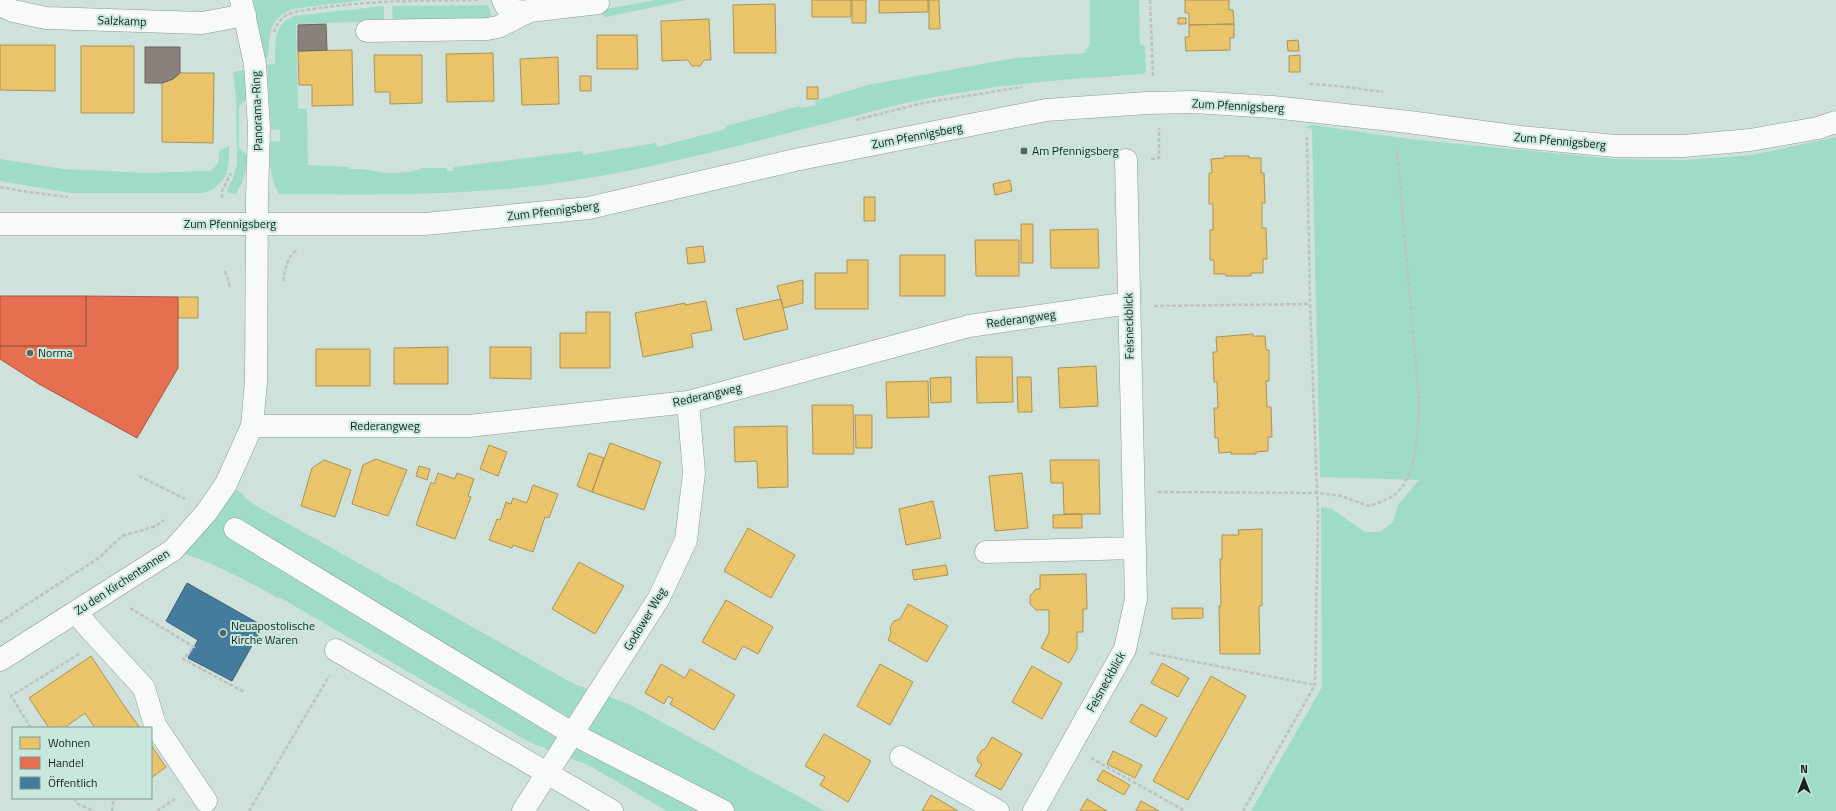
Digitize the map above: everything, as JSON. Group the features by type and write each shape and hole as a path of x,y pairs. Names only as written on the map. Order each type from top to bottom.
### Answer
{"street":[{"path":"503,0 506,6 516,11 538,6 598,3"},
{"name":"Salzkamp","path":"0,5 13,11 46,18 202,23 243,8"},
{"path":"367,31 487,29 498,27 538,6"},
{"name":"Panorama-Ring","path":"243,8 255,64 257,87 259,128 257,224"},
{"name":"Zum Pfennigsberg","path":"0,224 425,224 589,208 794,160 1046,110 1140,104 1193,102 1273,107 1409,122 1520,138 1616,146 1684,146 1750,140 1818,128 1836,122"},
{"name":"Feisneckblick","path":"1034,811 1125,649 1136,599 1126,160"},
{"name":"Zu den Kirchentannen","path":"0,660 173,550 206,514 226,484 252,426 256,382 257,224"},
{"name":"Rederangweg","path":"252,426 469,426 688,402 969,326 1129,304"},
{"name":"Godower Weg","path":"523,811 659,598 686,540 694,472 688,402"},
{"path":"235,529 572,734 723,811"},
{"path":"986,552 1135,548"},
{"path":"76,612 144,688 155,725 206,801"},
{"path":"339,652 612,811"},
{"path":"901,757 998,811"}],"path":[{"path":"1150,0 1153,78"},
{"path":"1243,811 1314,685 1317,493 1310,304 1307,132"},
{"path":"1134,492 1317,493 1341,496 1369,506 1394,495 1403,485 1412,464 1418,436 1419,401 1397,150"},
{"path":"222,198 222,192 232,171"},
{"path":"225,271 231,290"},
{"path":"1129,304 1310,304"},
{"path":"139,476 187,500"},
{"path":"182,505 190,496"},
{"path":"0,622 100,557 122,536 156,526 167,518"},
{"path":"124,604 194,647 183,658 244,692"},
{"path":"30,727 12,696 100,640"},
{"path":"1125,649 1314,685"},
{"path":"249,811 339,652"},
{"path":"1070,746 1185,811"},
{"path":"75,799 78,804 94,811"},
{"path":"112,811 114,799"}],"green space":[{"path":"253,0 364,0 293,9 285,13 279,17 272,27 268,55 267,58 265,58"},
{"path":"656,0 687,0 606,17 601,14 600,10"},
{"path":"1090,0 1139,0 1140,44 1145,46 1146,71 1144,74 979,89 903,103 737,146 633,170 529,187 422,194 279,194 273,181 270,162 270,142 280,141 280,130 271,129 267,65 275,64 277,36 282,24 294,16 384,6 384,21 296,24 298,109 307,109 308,165 349,167 349,169 363,169 385,173 411,172 422,168 446,168 447,171 453,171 454,167 582,151 583,155 656,143 657,147 726,129 726,126 800,106 801,108 816,105 815,101 868,85 1015,58 1084,53 1090,44"},
{"path":"488,5 492,17 485,20 393,22 392,6"},
{"path":"245,70 247,98 239,107 239,148 248,156 243,181 236,194 228,193 227,190 233,178 237,164 236,97 233,72"},
{"path":"1313,125 1408,139 1615,159 1686,160 1752,155 1836,137 1836,811 1251,811 1322,687 1321,507 1332,509 1365,532 1380,532 1393,522 1398,505 1419,480 1320,477 1312,129 1305,127"},
{"path":"229,146 228,169 223,181 212,189 203,193 71,193 0,181 0,159 63,169 146,173 210,171 218,162 219,151"},
{"path":"226,484 240,492 253,504 574,684 629,704 825,811 667,811 588,765 529,742 279,597 278,598 240,577 214,565 173,550"}],"building: Wohnen":[{"path":"812,0 851,0 851,17 812,17"},
{"path":"852,0 866,0 866,23 852,23"},
{"path":"879,0 928,0 928,12 879,13"},
{"path":"929,0 939,0 940,29 929,29"},
{"path":"1185,0 1229,0 1229,10 1233,10 1234,24 1189,25 1189,13 1185,13"},
{"path":"775,4 776,53 734,53 733,5"},
{"path":"1178,18 1186,18 1186,24 1178,24"},
{"path":"709,19 711,60 704,60 700,66 692,66 688,60 662,61 661,21"},
{"path":"1234,24 1234,38 1230,38 1230,50 1186,51 1185,37 1189,37 1189,25"},
{"path":"597,35 637,35 638,69 597,69"},
{"path":"1298,40 1299,51 1288,51 1287,41"},
{"path":"0,45 55,45 55,91 0,90"},
{"path":"81,46 134,46 134,113 81,113"},
{"path":"352,50 353,105 312,106 312,85 299,85 298,51"},
{"path":"493,53 494,101 447,102 446,54"},
{"path":"374,55 422,55 422,103 390,104 390,92 375,92"},
{"path":"1300,55 1300,72 1289,72 1289,56"},
{"path":"558,57 559,104 522,105 520,59"},
{"path":"180,73 214,73 213,143 162,142 162,83 173,79"},
{"path":"580,76 591,76 591,91 580,91"},
{"path":"807,87 818,87 818,99 807,99"},
{"path":"1224,156 1249,156 1249,158 1261,158 1261,173 1264,173 1265,203 1262,203 1262,228 1266,228 1267,259 1263,259 1263,273 1251,273 1251,276 1226,276 1226,274 1214,274 1214,260 1210,260 1210,230 1213,230 1213,204 1209,204 1209,173 1212,173 1211,159 1224,158"},
{"path":"1010,180 1012,191 995,195 993,184"},
{"path":"864,197 875,197 875,221 864,221"},
{"path":"1021,224 1033,224 1033,263 1021,263"},
{"path":"1098,229 1099,268 1051,268 1050,230"},
{"path":"975,240 1019,240 1019,276 976,276"},
{"path":"703,246 705,262 688,264 686,248"},
{"path":"900,255 945,255 945,296 900,296"},
{"path":"847,260 868,260 868,309 815,309 815,273 847,273"},
{"path":"803,280 803,303 783,308 777,286"},
{"path":"178,297 198,297 198,318 178,318"},
{"path":"781,299 788,329 744,340 736,309"},
{"path":"706,301 712,330 691,334 693,347 643,357 635,313 685,303 685,305"},
{"path":"586,312 610,312 610,368 560,368 560,333 586,333"},
{"path":"1253,334 1253,336 1265,336 1266,350 1269,350 1269,381 1266,381 1267,407 1271,407 1272,437 1268,437 1268,451 1256,452 1256,454 1231,454 1231,452 1219,453 1218,438 1215,438 1214,408 1218,408 1217,382 1214,382 1213,352 1217,352 1216,337"},
{"path":"448,347 448,384 394,384 394,348"},
{"path":"490,347 531,347 531,379 490,378"},
{"path":"316,349 370,349 370,386 316,386"},
{"path":"976,357 1012,357 1013,402 977,403"},
{"path":"1096,366 1098,406 1060,408 1058,368"},
{"path":"951,377 951,402 931,403 930,378"},
{"path":"1017,377 1031,377 1032,412 1018,412"},
{"path":"928,381 929,417 887,418 886,382"},
{"path":"812,405 853,405 854,454 813,454"},
{"path":"855,415 872,415 872,448 856,448"},
{"path":"787,426 788,487 758,488 757,461 735,462 734,427"},
{"path":"610,443 661,462 644,510 592,492"},
{"path":"489,445 507,452 498,476 480,469"},
{"path":"589,453 604,458 592,492 577,486"},
{"path":"376,459 407,470 388,516 352,504 363,465"},
{"path":"324,460 351,470 335,517 301,506 312,468"},
{"path":"1050,460 1099,460 1100,514 1064,514 1063,483 1051,483"},
{"path":"419,466 430,469 427,480 416,476"},
{"path":"438,473 455,479 457,473 474,479 468,496 471,497 455,539 416,525 431,482 434,484"},
{"path":"1022,473 1028,528 995,531 989,476"},
{"path":"533,485 558,494 549,518 545,517 533,552 513,545 512,548 489,540 497,519 500,520 506,502 511,504 513,498 527,503"},
{"path":"933,501 941,538 906,545 899,509"},
{"path":"1082,514 1082,528 1053,528 1053,515"},
{"path":"748,528 795,555 771,598 724,571"},
{"path":"1262,529 1262,606 1259,606 1260,654 1220,654 1219,606 1221,606 1220,559 1222,559 1222,535 1239,535 1238,530"},
{"path":"579,562 624,586 595,634 552,609"},
{"path":"946,565 948,575 914,580 912,570"},
{"path":"1086,574 1087,609 1083,609 1083,632 1077,632 1077,649 1069,663 1041,648 1049,633 1049,610 1036,610 1030,604 1030,596 1036,589 1040,589 1040,575"},
{"path":"726,600 773,627 758,654 743,646 735,660 702,642"},
{"path":"908,604 948,626 927,662 888,640 891,633 890,628 894,621 900,619"},
{"path":"1172,608 1203,608 1203,618 1172,619"},
{"path":"91,656 139,727 94,727 85,713 65,727 48,727 29,698"},
{"path":"1162,663 1189,678 1178,697 1151,683"},
{"path":"661,664 685,678 690,669 735,695 714,730 670,704 673,699 668,696 664,704 645,693"},
{"path":"880,664 913,682 890,725 857,706"},
{"path":"1032,666 1062,683 1042,719 1012,702"},
{"path":"1211,676 1246,696 1188,800 1153,781"},
{"path":"1141,704 1167,718 1156,737 1130,722"},
{"path":"824,734 871,761 848,802 820,785 825,777 805,766"},
{"path":"992,737 1022,754 1001,790 975,776 982,764 978,762 977,758 982,750 985,749"},
{"path":"152,746 166,767 152,777"},
{"path":"1113,751 1142,765 1135,778 1107,764"},
{"path":"1103,770 1130,785 1124,795 1097,780"},
{"path":"931,795 958,811 922,811"},
{"path":"1087,799 1107,811 1080,811"},
{"path":"1141,801 1159,811 1136,811"}],"building: Handel":[{"path":"0,296 86,296 86,346 0,346"},
{"path":"86,296 178,297 178,368 137,438 39,384 0,359 0,346 86,346"}],"building: Öffentlich":[{"name":"Neuapostolische Kirche Waren","path":"187,583 263,626 232,681 188,658 198,640 166,621"}],"building: Industrie":[{"path":"326,24 327,50 298,51 298,25"},
{"path":"145,47 180,47 180,73 173,79 162,83 145,83"}],"place":[{"name":"Am Pfennigsberg","path":"1024,151"},
{"name":"Norma","path":"30,353"},
{"name":"Neuapostolische Kirche Waren","path":"223,633"}]}
